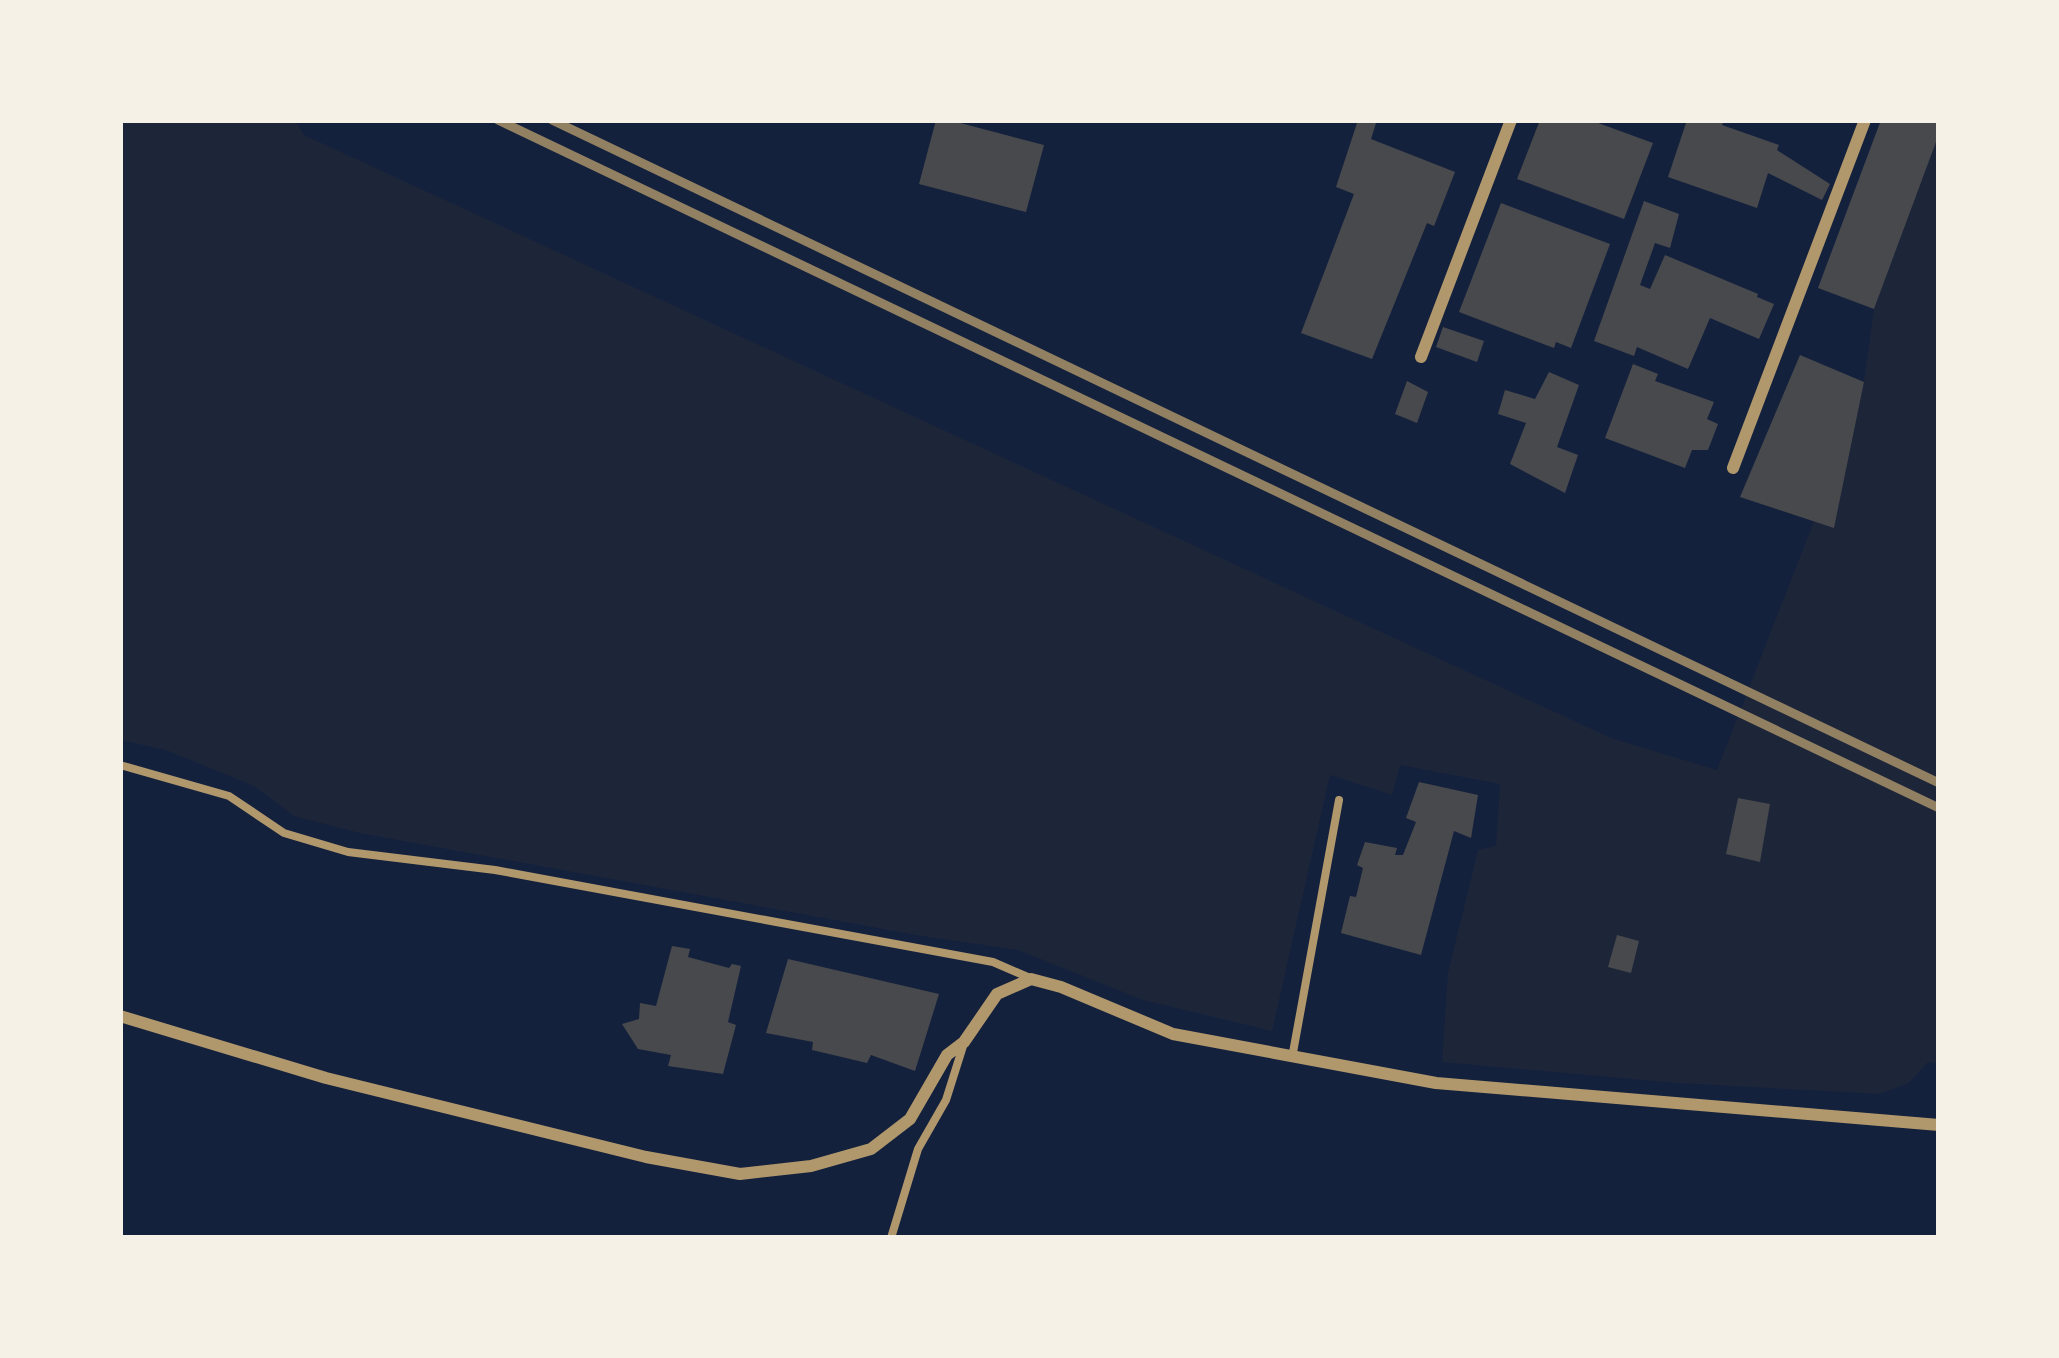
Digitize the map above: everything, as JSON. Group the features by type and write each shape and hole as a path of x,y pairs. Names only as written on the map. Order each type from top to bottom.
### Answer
{"street":[{"path":"1421,357 1511,120"},
{"path":"1733,468 1864,120"},
{"path":"120,1016 326,1078 646,1157 740,1174 812,1166 871,1150 910,1119 946,1055 964,1042 997,994 1031,979 1172,1034 1436,1083 1939,1125"}],"lane":[{"path":"120,765 229,796 284,832 348,851 495,870 993,962 1031,979"},
{"path":"1292,1058 1312,926 1339,800"},
{"path":"891,1238 918,1148 946,1100 964,1042"}],"shaded area":[{"path":"120,120 295,120 304,135 1611,738 1717,770 1814,521 1834,527 1874,309 1939,134 1939,1064 1928,1062 1909,1083 1880,1094 1677,1083 1442,1062 1448,973 1478,850 1496,846 1500,784 1400,765 1392,795 1330,775 1272,1031 1143,1000 1018,950 360,833 294,816 254,786 166,750 120,740"}],"building":[{"path":"936,120 1044,145 1026,212 919,184"},
{"path":"1358,120 1377,120 1371,139 1455,172 1434,226 1427,223 1372,359 1301,333 1354,194 1336,187"},
{"path":"1540,120 1590,120 1653,143 1624,219 1517,179"},
{"path":"1687,120 1724,120 1722,125 1779,145 1777,150 1830,184 1822,200 1768,173 1757,208 1668,177"},
{"path":"1881,120 1939,120 1939,134 1874,309 1818,288"},
{"path":"1644,201 1679,214 1670,248 1655,243 1640,285 1650,289 1665,255 1758,294 1774,304 1759,339 1710,318 1688,369 1637,347 1634,356 1594,341"},
{"path":"1501,203 1610,244 1571,348 1556,342 1554,348 1459,312"},
{"path":"1443,327 1484,341 1477,362 1436,347"},
{"path":"1800,355 1864,382 1834,528 1740,497"},
{"path":"1633,364 1658,374 1655,381 1714,402 1707,419 1718,424 1708,450 1692,450 1685,468 1605,438"},
{"path":"1549,372 1579,385 1557,447 1578,455 1565,493 1510,464 1526,423 1498,414 1505,390 1535,399"},
{"path":"1407,381 1428,392 1417,423 1395,414"},
{"path":"1419,782 1478,795 1471,838 1454,831 1421,955 1341,933 1350,896 1356,897 1363,868 1357,865 1365,842 1397,848 1395,855 1403,855 1416,822 1406,818"},
{"path":"1738,798 1770,804 1760,862 1726,854"},
{"path":"1617,935 1639,941 1631,973 1608,967"},
{"path":"672,946 690,949 688,957 729,968 741,966 728,1022 736,1025 723,1074 668,1066 671,1055 638,1049 622,1024 639,1019 640,1003 656,1006"},
{"path":"788,959 939,994 915,1071 871,1055 867,1063 812,1050 813,1042 766,1033"}],"railway":[{"path":"498,120 1939,808"},
{"path":"552,120 1939,783"}]}
